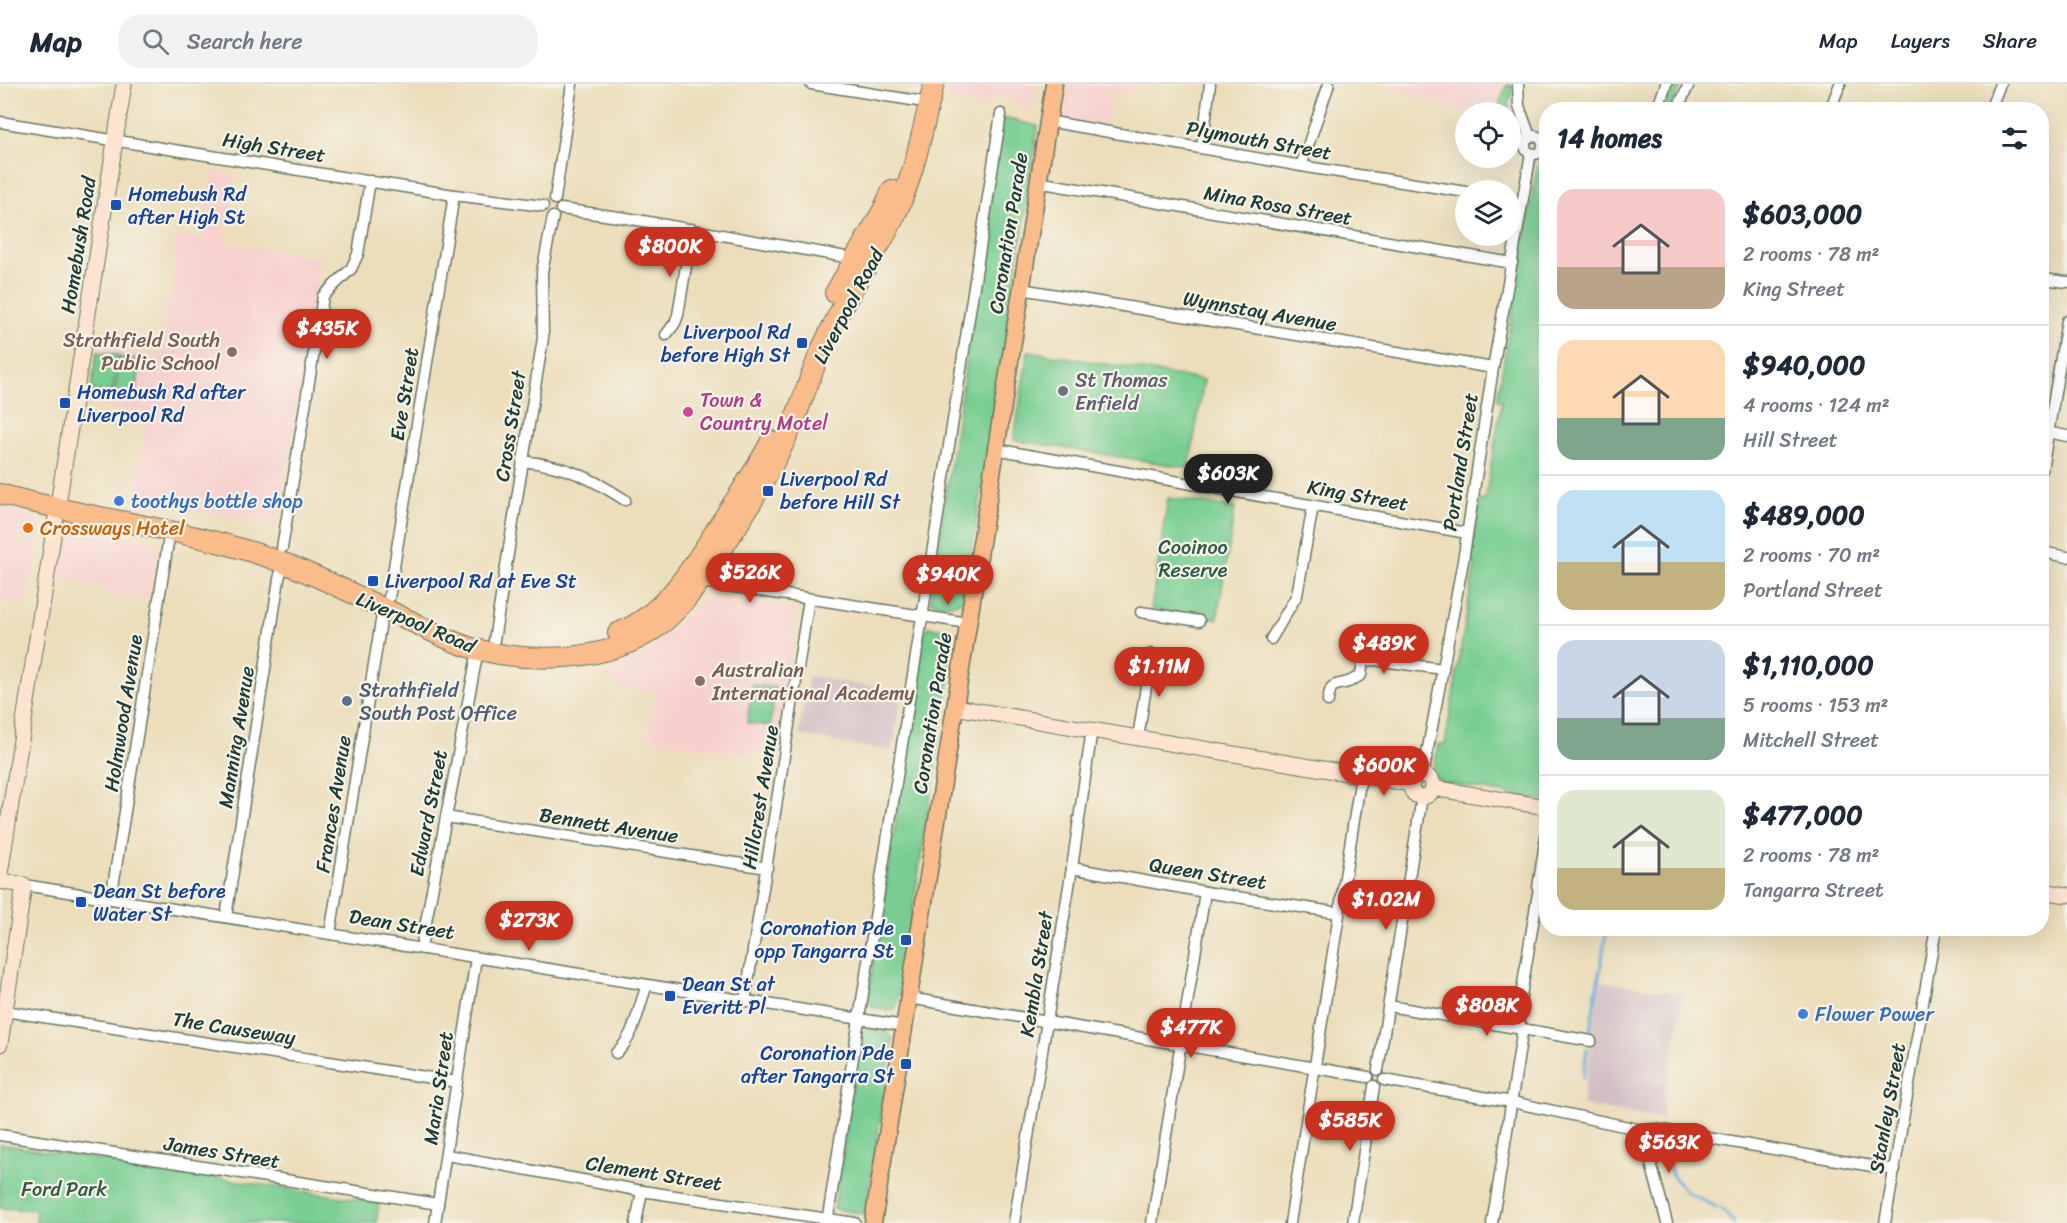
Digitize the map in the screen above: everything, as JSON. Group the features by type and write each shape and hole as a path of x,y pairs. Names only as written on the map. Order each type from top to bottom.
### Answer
{"highway":[{"name":"Liverpool Road","path":"0,494 222,531 386,603 442,637 486,645 543,646 584,644 604,638 640,622 695,576 775,434 819,326 862,260 892,222 906,189 934,84"},
{"name":"Liverpool Road","path":"862,260 893,189 921,93"},
{"name":"Liverpool Road","path":"0,480 58,503 171,532 283,556"}],"main road":[{"name":"Homebush Road","path":"0,874 124,84"},
{"name":"Coronation Parade","path":"873,1223 1052,84"},
{"path":"955,707 1361,777 1431,780 1428,793 1539,806"},
{"name":"Dean Street","path":"0,881 24,885"},
{"path":"0,1040 24,885"},
{"path":"2049,892 2067,896"}],"street":[{"path":"555,199 572,84"},
{"path":"811,84 921,93"},
{"path":"1202,148 1210,84"},
{"path":"1300,166 1329,84"},
{"path":"1518,84 1520,106 1530,136"},
{"path":"1660,102 1665,84"},
{"path":"1681,102 1689,84"},
{"path":"1833,102 1840,84"},
{"path":"1993,102 2000,84"},
{"name":"Coronation Parade","path":"827,1221 1001,114"},
{"name":"High Street","path":"0,122 454,195 543,206"},
{"name":"Plymouth Street","path":"1047,122 1455,190"},
{"path":"1530,136 1539,138"},
{"path":"1530,136 1526,140 1527,150 1531,153 1539,152"},
{"name":"Portland Street","path":"1417,780 1443,669 1531,153"},
{"name":"Manning Avenue","path":"226,917 323,296 351,270 358,254 370,181"},
{"name":"Mina Rosa Street","path":"1037,182 1512,263"},
{"name":"Eve Street","path":"386,603 454,195"},
{"path":"555,199 560,203 561,209 558,215 553,217 544,213 543,206 546,201 555,199"},
{"path":"561,209 692,229 862,260"},
{"name":"Cross Street","path":"486,645 522,461 543,338 542,273 553,217"},
{"path":"666,335 678,315 692,229"},
{"path":"2049,280 2067,282"},
{"name":"Wynnstay Avenue","path":"1021,289 1493,368"},
{"path":"2049,412 2067,321"},
{"path":"2049,433 2067,436"},
{"name":"King Street","path":"995,449 1467,533"},
{"path":"522,461 553,466 586,476 625,500"},
{"path":"1271,639 1297,595 1313,506"},
{"name":"Holmwood Avenue","path":"111,899 171,532"},
{"path":"2049,553 2067,557"},
{"path":"695,576 709,583 968,623"},
{"name":"Hillcrest Avenue","path":"745,1001 809,599"},
{"name":"Frances Avenue","path":"330,934 386,603"},
{"path":"1142,612 1199,621"},
{"name":"Edward Street","path":"421,948 446,817 486,645"},
{"path":"1138,738 1151,654"},
{"path":"1328,701 1330,689 1334,684 1349,682 1361,675 1363,661 1374,660 1443,669"},
{"name":"Kembla Street","path":"1014,1223 1072,868 1092,729"},
{"path":"1290,1223 1361,777"},
{"path":"1353,1223 1376,1078 1428,793"},
{"name":"Bennett Avenue","path":"446,817 767,868"},
{"name":"Queen Street","path":"1072,868 1339,913"},
{"path":"1492,1223 1512,1102 1522,1029 1517,1020 1539,884"},
{"name":"Dean Street","path":"24,885 904,1026"},
{"path":"1152,1223 1205,892"},
{"name":"Stanley Street","path":"1885,1223 1935,936"},
{"name":"Maria Street","path":"435,1223 476,958"},
{"path":"616,1053 624,1046 636,1021 647,986"},
{"path":"909,998 1512,1102 1642,1130 1656,1129 1895,1170"},
{"path":"1389,1006 1591,1041"},
{"name":"The Causeway","path":"5,1011 457,1082"},
{"path":"1642,1130 1667,1223"},
{"name":"James Street","path":"0,1135 438,1204"},
{"name":"Clement Street","path":"447,1155 642,1191 827,1221 855,1223"},
{"path":"636,1223 642,1191"}],"shaded area":[{"path":"950,84 1037,84 1032,113 1012,99 996,96 990,105 948,102 946,95"},
{"path":"1066,84 1134,84 1132,95 1111,91 1106,124 1061,116"},
{"path":"1385,84 1502,84 1495,102 1455,102 1455,110"},
{"name":"Strathfield South Public School","path":"214,171 235,175 224,242 322,258 277,527 135,496 147,413 88,404 97,347 157,356 167,300 172,300 176,235 203,239"},
{"path":"0,507 39,518 41,523 28,603 0,599"},
{"path":"69,526 159,543 150,600 101,592 101,585 60,578"},
{"name":"Australian International Academy","path":"707,596 798,609 773,757 647,739 656,691 621,687 607,675 618,665 645,655"},
{"path":"808,676 901,692 892,752 799,735"},
{"path":"1600,981 1684,994 1661,1119 1582,1105"}],"green space":[{"path":"1507,84 1512,84 1511,99 1508,102 1500,102"},
{"path":"1671,84 1682,84 1674,102 1665,102"},
{"path":"1003,118 1038,126 994,419 963,600 955,604 943,604 930,601"},
{"path":"1538,162 1539,800 1442,782 1433,773 1438,744 1445,744 1475,563 1469,563 1480,500 1485,501 1502,401 1497,400"},
{"path":"1028,351 1204,380 1189,468 1014,440"},
{"path":"97,352 118,355 112,393 91,390"},
{"path":"120,357 141,360 135,398 114,394"},
{"name":"Cooinoo Reserve","path":"1168,498 1235,508 1217,619 1151,609"},
{"path":"928,627 950,630 951,642 946,674 949,680 899,996 896,1007 892,1010 872,1007 868,999 925,632"},
{"path":"752,685 775,688 770,726 747,723"},
{"path":"866,1029 888,1033 893,1039 865,1214 834,1209 861,1032"},
{"name":"Ford Park","path":"0,1144 379,1203 376,1223 36,1223 36,1210 0,1208"}],"waterway":[{"path":"1590,1030 1606,936"},
{"path":"1583,1077 1587,1049"},
{"path":"1659,1139 1663,1144"},
{"path":"1663,1144 1672,1175 1685,1191 1724,1211 1734,1223"}],"place":[{"name":"Homebush Rd after High St","path":"116,205"},
{"name":"Liverpool Rd before High St","path":"802,343"},
{"name":"Strathfield South Public School","path":"232,352"},
{"name":"St Thomas Enfield","path":"1063,391"},
{"name":"Homebush Rd after Liverpool Rd","path":"65,403"},
{"name":"Town & Country Motel","path":"688,412"},
{"name":"Liverpool Rd before Hill St","path":"768,491"},
{"name":"toothys bottle shop","path":"119,501"},
{"name":"Crossways Hotel","path":"28,528"},
{"name":"Liverpool Rd at Eve St","path":"373,581"},
{"name":"Australian International Academy","path":"700,681"},
{"name":"Strathfield South Post Office","path":"347,701"},
{"name":"Dean St before Water St","path":"81,902"},
{"name":"Coronation Pde opp Tangarra St","path":"906,940"},
{"name":"Dean St at Everitt Pl","path":"670,996"},
{"name":"Flower Power","path":"1803,1014"},
{"name":"Coronation Pde after Tangarra St","path":"906,1064"}]}
